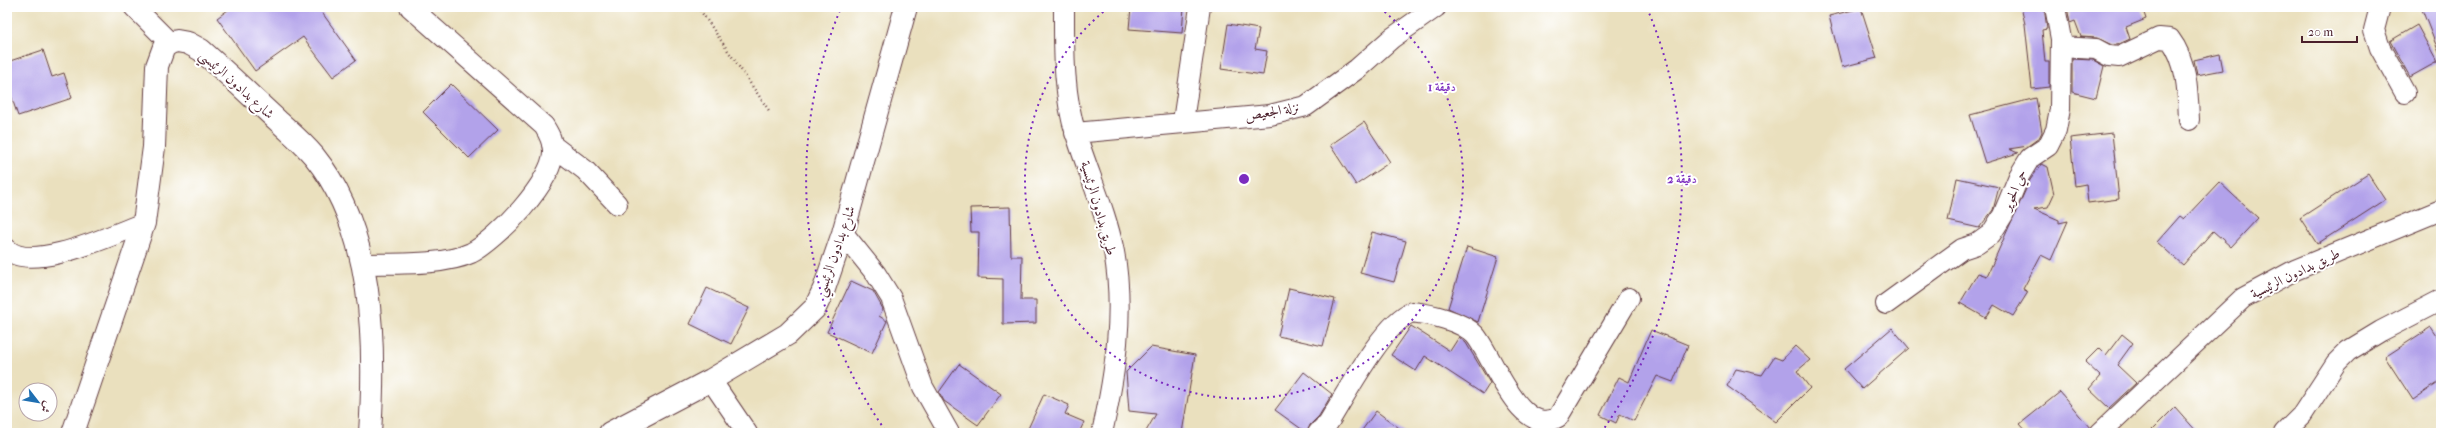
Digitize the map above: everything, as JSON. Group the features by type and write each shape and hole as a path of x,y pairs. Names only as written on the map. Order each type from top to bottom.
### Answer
{"main road":[{"name":"شارع بدادون الرئيسي","path":"610,433 711,380 788,334 815,308 824,289 843,233 906,7"},
{"name":"شارع بدادون الرئيسي","path":"170,43 177,41 188,43 201,50 294,134 314,157 339,195 362,264 372,336 370,433"},
{"path":"73,433 144,223 154,147 157,66 164,47 170,43"}],"street":[{"path":"134,7 170,43"},
{"path":"362,264 434,262 470,253 476,250 514,220 544,179 553,153 551,137 544,126 410,7"},
{"name":"طريق بدادون الرئيسية","path":"1064,7 1066,67 1075,133 1107,226 1114,252 1118,285 1118,328 1102,433"},
{"path":"1184,121 1200,7"},
{"name":"نزلة الجعيص","path":"1075,133 1184,121 1270,115 1306,106 1357,69 1392,38 1436,7"},
{"name":"حي الحوير","path":"1886,304 1962,249 1977,244 1991,234 2003,215 2019,176 2030,158 2048,146 2056,130 2060,109 2061,47 2055,7"},
{"path":"2380,7 2374,30 2380,48 2405,93"},
{"path":"2061,47 2096,49 2109,56 2119,57 2159,38 2170,39 2178,50 2183,66 2189,120"},
{"path":"552,145 585,170 616,204"},
{"name":"طريق بدادون الرئيسية","path":"2100,433 2242,298 2295,270 2441,210"},
{"path":"7,249 26,258 54,256 144,223"},
{"path":"843,233 876,274 891,298 923,387 949,433"},
{"path":"1318,433 1328,423 1384,337 1398,320 1412,312 1453,322 1474,334 1501,383 1518,406 1537,423 1545,424 1553,421 1558,417 1629,298"},
{"path":"2284,433 2302,415 2336,363 2348,352 2381,331 2441,300"},
{"path":"711,380 747,433"}],"path":[{"path":"698,7 770,112"}],"building":[{"path":"232,7 318,7 356,60 333,77 303,37 255,71 217,18"},
{"path":"1131,7 1184,7 1182,33 1129,29"},
{"path":"2021,7 2044,7 2047,29 2042,30 2045,62 2049,62 2049,87 2032,89 2025,24"},
{"path":"2067,7 2142,7 2146,19 2126,27 2130,39 2117,45 2112,45 2097,38 2081,37 2075,21 2070,23"},
{"path":"2421,7 2441,7 2440,55"},
{"path":"1861,8 1877,58 1842,67 1829,16"},
{"path":"1228,24 1259,29 1255,49 1267,51 1263,75 1221,69"},
{"path":"2417,25 2437,62 2410,77 2390,41"},
{"path":"43,50 52,77 64,73 72,98 18,116 7,84 7,62"},
{"path":"2220,54 2223,70 2197,75 2194,60"},
{"path":"2072,59 2093,60 2104,66 2096,98 2072,92"},
{"path":"451,84 498,130 469,158 423,112"},
{"path":"2036,98 2042,132 2039,138 2028,146 2009,149 2018,153 1985,163 1970,115"},
{"path":"1364,122 1390,162 1356,185 1330,145"},
{"path":"2112,133 2119,199 2088,203 2086,184 2075,186 2070,138"},
{"path":"2042,164 2048,167 2054,194 2048,207 2034,209 2059,220 2059,223 2068,221 2051,260 2041,255 2023,289 2028,292 2013,316 1994,305 1986,318 1960,303 1978,273 1987,276 2030,180"},
{"path":"2368,174 2385,200 2317,244 2300,218"},
{"path":"1957,178 1999,187 1993,210 1979,228 1948,221"},
{"path":"2219,182 2258,218 2231,247 2213,231 2183,265 2157,242 2180,216 2184,219"},
{"path":"1010,207 1011,256 1022,256 1021,300 1036,300 1036,323 1003,324 1003,279 978,278 979,232 971,232 970,208"},
{"path":"1372,232 1406,241 1394,282 1360,273"},
{"path":"1467,247 1498,257 1478,322 1448,308"},
{"path":"851,281 873,291 883,309 879,316 887,321 872,353 827,332"},
{"path":"707,288 749,308 731,344 690,324"},
{"path":"1289,288 1335,299 1323,346 1278,336"},
{"path":"1411,326 1450,351 1459,337 1466,343 1490,383 1483,394 1425,356 1416,371 1391,355"},
{"path":"2431,327 2441,342 2441,381 2413,400 2385,357"},
{"path":"1892,328 1909,348 1862,389 1844,369"},
{"path":"1651,330 1688,345 1673,382 1657,376 1634,421 1620,414 1616,423 1600,415 1619,377 1629,382"},
{"path":"2122,334 2133,343 2117,365 2136,383 2109,408 2089,389 2100,376 2085,362 2099,348 2106,355"},
{"path":"1795,346 1810,360 1797,371 1810,388 1776,422 1727,386 1736,369 1762,375 1774,357 1782,360"},
{"path":"1151,347 1195,355 1182,433 1145,433 1156,414 1129,411 1126,372"},
{"path":"959,364 1001,394 978,425 944,401 939,392"},
{"path":"1304,372 1332,394 1319,416 1310,425 1307,433 1275,410"},
{"path":"2060,392 2090,428 2089,433 2028,433 2020,424"},
{"path":"1044,394 1069,405 1065,414 1084,422 1079,433 1026,433"},
{"path":"2175,407 2198,433 2149,433"},
{"path":"1376,411 1406,433 1360,433"}]}
